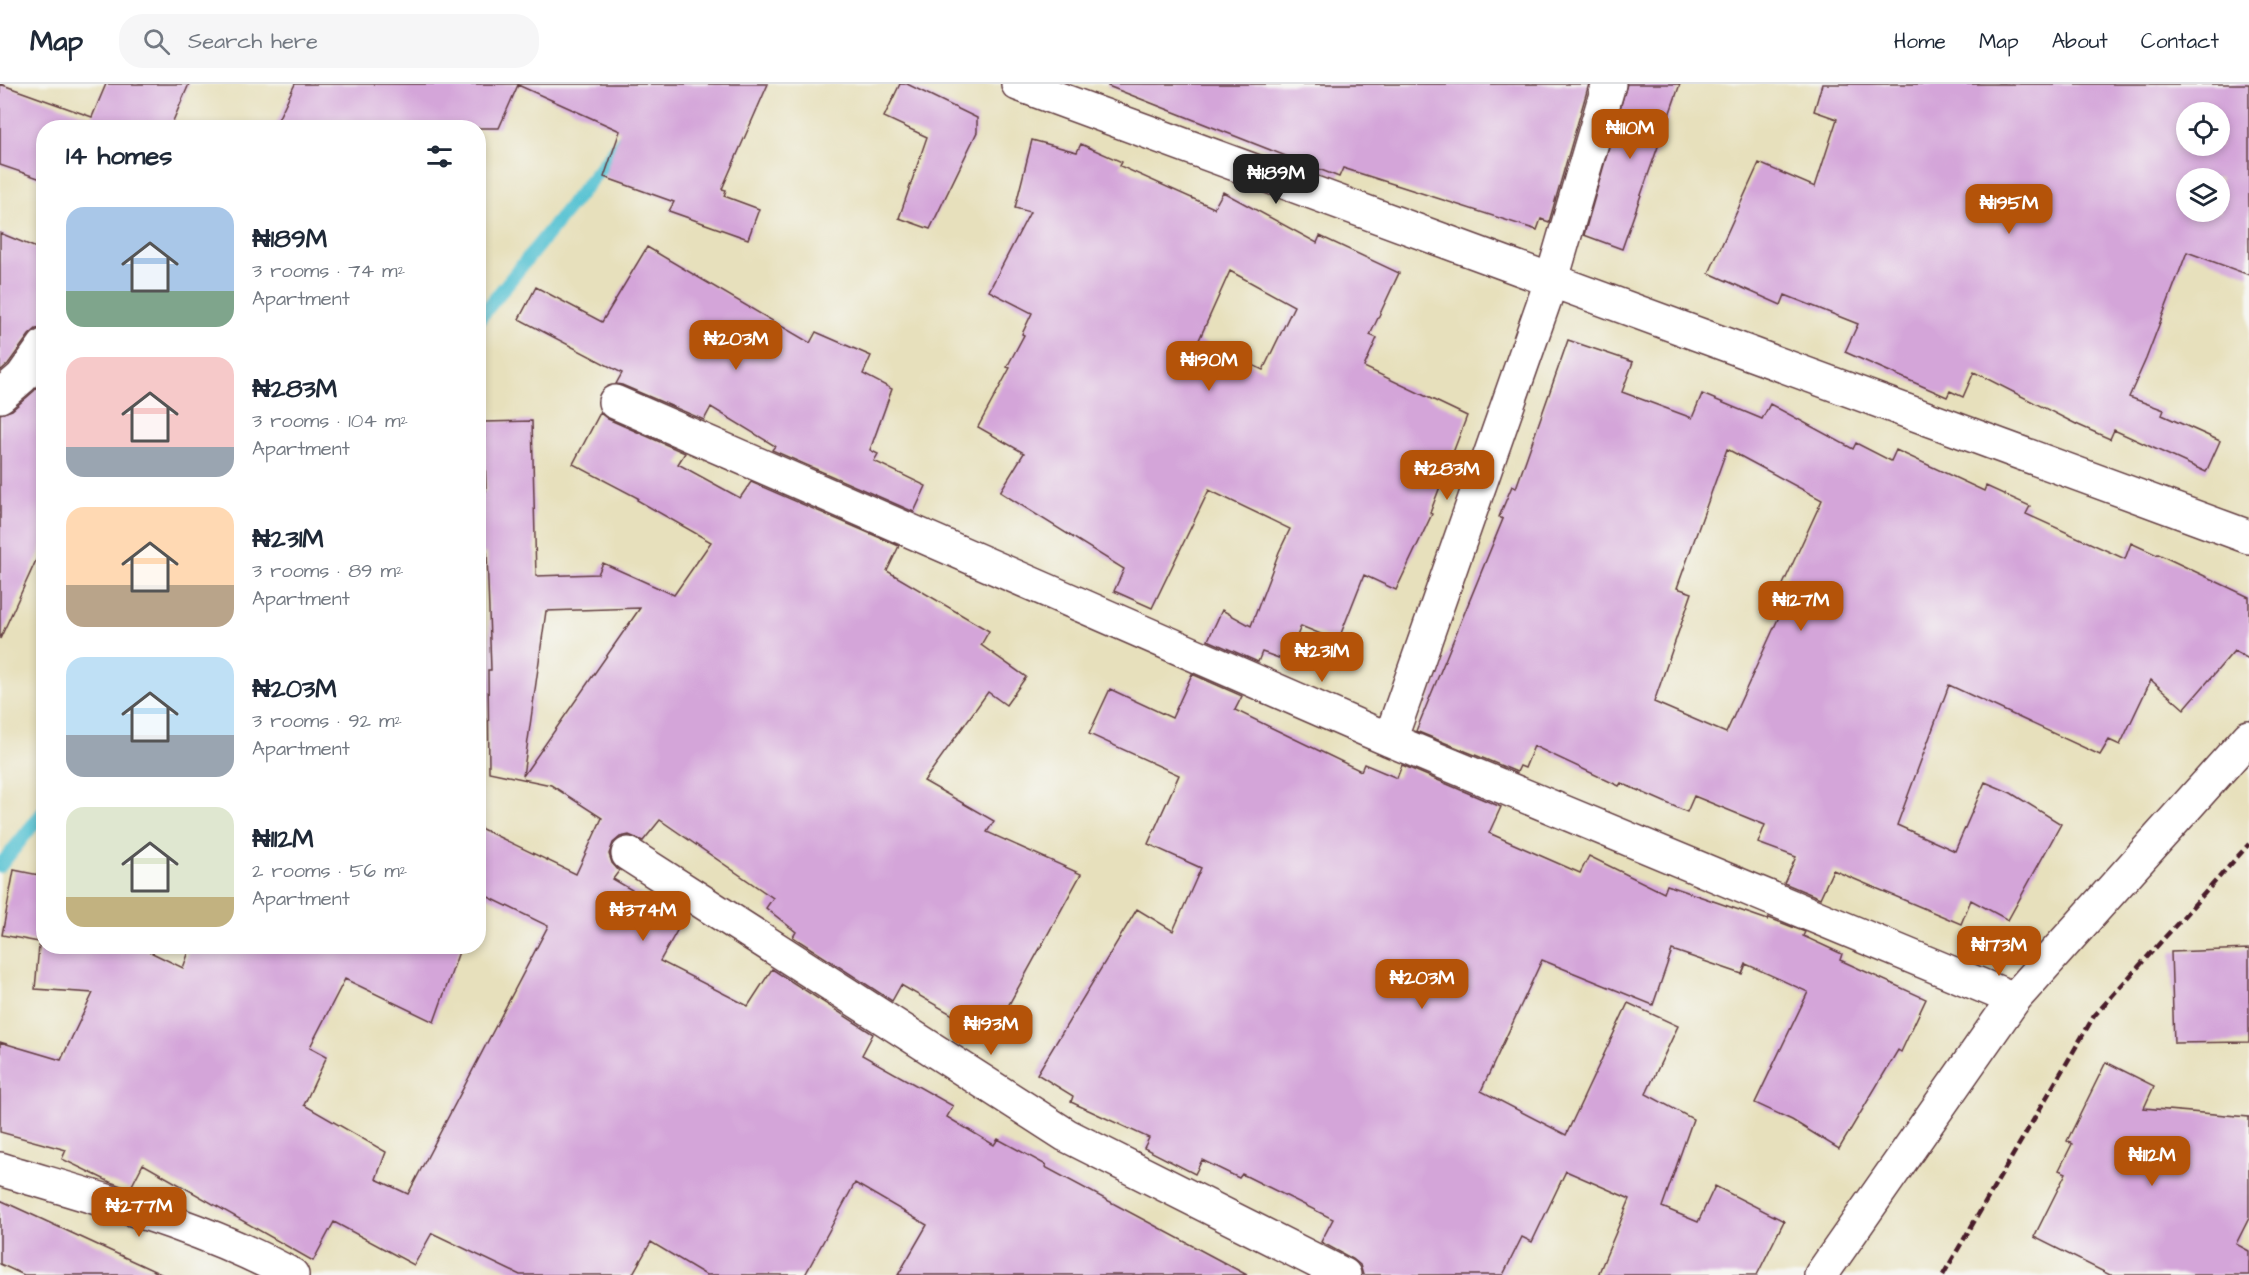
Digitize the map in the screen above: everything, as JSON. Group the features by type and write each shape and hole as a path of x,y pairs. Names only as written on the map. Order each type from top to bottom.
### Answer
{"street":[{"path":"1018,84 2249,537"},
{"path":"1390,740 1552,279 1609,84"},
{"path":"0,396 22,377 36,357"},
{"path":"615,402 1390,740 2014,999"},
{"path":"1821,1275 2014,999 2249,737"},
{"path":"628,854 1066,1135 1344,1275"},
{"path":"0,1169 151,1215 267,1261 292,1275"}],"building":[{"path":"0,84 92,117 106,84 189,84 173,120 36,120 36,177 0,165"},
{"path":"295,84 768,84 722,189 726,190 724,196 759,209 748,239 669,211 674,202 604,177 620,131 518,85 499,128 486,128 486,120 278,120"},
{"path":"900,84 907,84 977,118 977,132 930,229 899,218 927,137 884,117"},
{"path":"1109,84 1589,84 1549,222 1541,219 1537,230 1343,168 1339,177 1108,86"},
{"path":"1627,84 1680,84 1622,249 1584,235"},
{"path":"1822,84 2249,84 2249,275 2187,252 2129,397 2164,410 2162,415 2220,441 2206,472 2114,430 2110,439 1974,372 1963,397 1950,391 1947,397 1845,352 1858,324 1785,295 1781,305 1709,273 1759,163 1815,187 1837,119 1814,111"},
{"path":"1032,140 1077,152 1081,144 1122,162 1120,166 1214,208 1223,192 1317,243 1320,236 1399,273 1370,335 1377,338 1364,367 1467,416 1430,513 1432,514 1396,590 1364,575 1338,641 1301,626 1287,661 1262,652 1258,662 1208,640 1222,610 1251,626 1290,529 1209,490 1152,608 1114,591 1124,569 1000,492 1024,453 978,427 1010,368 1007,367 1024,335 1022,334 1032,313 989,291 1030,212 1015,208","holes":["1230,271 1294,306 1263,370 1199,340"]},
{"path":"0,233 36,248 36,329 0,371"},
{"path":"647,247 810,343 816,332 871,356 863,374 892,389 870,450 878,454 874,461 926,486 914,512 772,450 775,446 711,407 704,420 616,384 622,373 519,319 536,287 602,322"},
{"path":"1568,340 1633,362 1622,392 1692,418 1702,394 1762,419 1770,404 1853,449 1856,443 1891,461 1896,450 1984,491 1986,486 2030,506 2026,514 2125,559 2131,543 2158,554 2249,597 2249,659 2234,651 2184,709 2151,680 2120,745 2109,740 2100,755 1949,685 1897,825 1955,851 1985,782 2011,793 2061,824 2008,920 1971,900 1961,924 1833,870 1820,898 1784,883 1796,857 1758,843 1765,825 1694,796 1687,812 1621,783 1619,786 1534,746 1525,768 1520,766 1517,772 1416,731 1503,519 1499,517 1512,486 1516,488","holes":["1727,449 1822,500 1774,604 1783,608 1726,733 1654,702 1692,593 1677,588"]},
{"path":"36,389 36,560 0,639 0,414 12,410"},
{"path":"600,413 608,419 685,453 678,464 740,498 751,482 899,546 887,571 989,631 981,645 1026,677 1006,705 988,692 924,781 994,821 987,832 1081,874 991,1037 901,985 892,1001 793,937 796,932 766,908 773,898 660,820 643,841 629,835 620,837 613,843 609,854 612,863 619,871 613,879 683,920 660,961 748,1006 772,969 873,1034 862,1055 953,1106 947,1117 994,1145 998,1139 1046,1165 1045,1167 1247,1275 898,1275 927,1225 855,1183 805,1275 706,1275 651,1242 632,1275 520,1275 432,1233 414,1265 334,1222 313,1261 143,1164 130,1189 62,1159 66,1150 0,1132 0,1042 61,1060 93,993 35,989 38,954 154,954 183,968 188,954 458,954 434,1022 345,979 310,1047 327,1056 304,1105 386,1152 376,1179 408,1194 548,926 486,896 486,831 576,874 602,818 551,785 489,772 488,670 491,670 486,553 486,422 532,421 536,576 598,574 603,563 674,595 711,542 637,500 638,498 573,464","holes":["640,608 523,776 546,611"]},
{"path":"1192,674 1242,696 1235,710 1361,771 1364,764 1397,778 1402,765 1501,807 1489,833 1580,873 1589,856 1664,893 1667,885 1768,920 1769,918 1805,932 1803,936 1842,954 1840,960 1926,999 1901,1052 1898,1050 1839,1149 1792,1120 1755,1103 1808,992 1746,964 1742,974 1672,950 1653,1005 1542,960 1481,1091 1566,1135 1628,1003 1678,1026 1646,1094 1693,1119 1662,1207 1698,1222 1715,1186 1784,1221 1757,1275 1598,1275 1630,1199 1566,1171 1532,1242 1522,1237 1503,1275 1363,1275 1360,1265 1353,1259 1321,1242 1333,1219 1242,1174 1239,1178 1202,1160 1195,1174 1144,1148 1149,1138 1071,1102 1073,1096 1037,1074 1137,909 1173,931 1201,868 1148,844 1179,775 1089,734 1110,689 1172,718"},
{"path":"14,870 36,874 36,941 2,935"},
{"path":"2249,949 2249,1042 2174,1043 2171,952"},
{"path":"2106,1062 2154,1086 2144,1108 2249,1117 2249,1218 2236,1244 2249,1251 2249,1275 2110,1275 2034,1237 2066,1173 2059,1170 2072,1144 2067,1141"},
{"path":"0,1200 163,1275 24,1275 0,1264"}],"waterway":[{"path":"486,310 624,139"},
{"path":"0,866 36,821"}],"railway":[{"path":"1943,1275 2094,1016 2249,844"}]}
